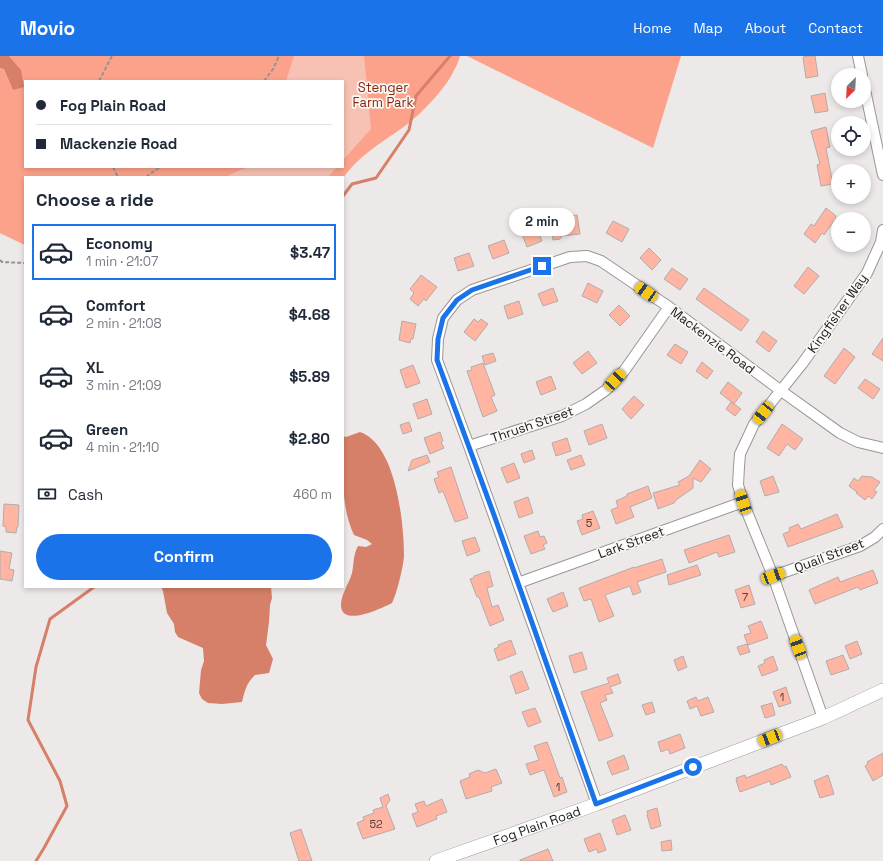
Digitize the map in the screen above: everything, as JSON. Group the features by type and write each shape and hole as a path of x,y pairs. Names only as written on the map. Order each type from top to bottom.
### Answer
{"street":[{"path":"858,56 861,68"},
{"path":"869,108 883,175"},
{"name":"Kingfisher Way","path":"823,718 773,576 743,502 738,485 740,454 754,424 802,364 867,272 881,242 883,230"},
{"name":"Mackenzie Road","path":"596,804 437,360 438,339 443,318 457,300 472,290 570,257 587,256 601,261 669,307 840,433 858,442 883,448"},
{"name":"Thrush Street","path":"469,446 562,416 586,404 606,390 624,371 669,307"},
{"name":"Lark Street","path":"518,584 743,502"},
{"name":"Quail Street","path":"773,576 860,546 883,530"},
{"name":"Fog Plain Road","path":"436,861 596,804 823,718 883,690"}],"path":[{"path":"100,80 112,56"},
{"path":"265,80 273,69 279,56"},
{"path":"147,176 159,168"},
{"path":"0,260 2,262 24,262"}],"green space":[{"name":"Stenger Farm Park","path":"0,56 460,56 451,77 426,107 406,125 364,155 344,177 24,176 24,245 0,233"},
{"path":"9,56 294,56 286,80 24,80 24,168 246,168 227,176 24,176 24,245 0,233 0,68 4,69 13,90 21,70"},
{"path":"364,56 460,56 451,77 433,100 419,114 364,155 344,177 329,176 336,168 344,168 344,159 371,129"},
{"path":"467,56 681,56 653,148"}],"shaded area":[{"path":"0,56 9,56 21,70 24,87 13,90 4,69 0,68"},
{"path":"360,432 372,439 382,452 390,468 396,486 400,505 404,542 404,556 400,580 392,603 380,609 354,616 343,612 341,605 342,597 352,573 356,549 358,546 366,547 372,544 367,540 354,535 346,512 344,499 344,436"},
{"path":"162,588 271,588 272,598 266,645 273,659 269,673 255,675 250,681 242,702 222,704 208,703 202,699 199,693 201,670 204,661 203,648 178,637 175,632 174,624 167,613"}],"building":[{"path":"815,56 818,76 806,78 803,57"},
{"path":"825,93 828,111 815,113 811,96"},
{"path":"826,127 830,147 826,148 831,174 831,184 821,186 817,165 820,164 811,131"},
{"path":"826,208 831,212 831,225 824,235 822,233 815,243 804,234 811,224 814,226"},
{"path":"577,215 580,234 562,236 560,239 553,240 550,218"},
{"path":"613,221 629,229 622,242 606,233"},
{"path":"537,228 542,241 527,247 522,234"},
{"path":"504,240 509,253 493,259 488,246"},
{"path":"649,248 661,260 652,270 640,258"},
{"path":"469,253 474,266 458,271 454,258"},
{"path":"808,267 819,276 804,294 794,286"},
{"path":"672,268 688,279 680,290 664,279"},
{"path":"421,275 437,287 426,301 424,299 418,306 410,299 414,293 410,289"},
{"path":"588,283 603,291 597,303 582,296"},
{"path":"553,288 558,301 543,306 538,294"},
{"path":"704,288 749,320 741,331 696,299"},
{"path":"519,301 523,314 508,319 504,306"},
{"path":"619,305 630,316 620,326 609,315"},
{"path":"474,319 478,322 481,319 488,324 475,341 464,332"},
{"path":"402,321 416,324 413,339 411,339 410,343 399,340"},
{"path":"763,331 777,341 769,352 756,342"},
{"path":"883,338 883,361 872,354"},
{"path":"675,344 688,352 681,364 667,355"},
{"path":"844,348 855,357 835,384 824,376"},
{"path":"588,351 597,363 582,374 573,363"},
{"path":"493,353 496,361 485,365 482,356"},
{"path":"702,362 713,371 707,379 696,371"},
{"path":"483,363 495,395 491,397 497,411 483,417 467,371 472,370 471,367"},
{"path":"413,365 420,383 406,388 400,370"},
{"path":"551,376 556,389 541,395 536,382"},
{"path":"865,379 880,389 873,399 858,388"},
{"path":"728,382 742,393 734,404 720,393"},
{"path":"634,396 644,405 631,419 622,409"},
{"path":"427,399 432,414 418,419 413,404"},
{"path":"731,402 741,409 735,416 726,409"},
{"path":"409,422 412,431 403,434 400,425"},
{"path":"602,424 607,438 589,445 584,431"},
{"path":"782,424 803,439 795,450 787,444 779,456 767,448"},
{"path":"440,432 443,441 441,442 444,448 430,454 424,438"},
{"path":"567,438 571,451 556,456 552,443"},
{"path":"532,450 535,459 524,463 521,454"},
{"path":"427,455 430,462 408,471 412,460"},
{"path":"581,455 585,465 571,470 567,460"},
{"path":"700,460 711,469 701,482 693,478 693,488 674,503 658,509 653,493 680,485 678,482 689,476"},
{"path":"514,463 520,478 507,483 501,468"},
{"path":"451,467 468,518 455,522 443,491 439,493 434,479 439,477 437,472"},
{"path":"773,476 779,492 765,496 760,481"},
{"path":"862,476 872,477 880,482 874,490 877,492 872,499 868,496 865,500 849,486 854,478 858,481"},
{"path":"648,486 652,498 630,507 634,517 616,524 611,510 618,507 616,501 627,496 627,494"},
{"path":"528,497 533,513 519,518 514,502"},
{"path":"4,504 19,505 18,527 16,533 6,532 6,527 3,526"},
{"path":"593,511 600,528 582,535 577,521 583,519 582,515"},
{"path":"837,514 843,527 788,547 783,534 790,531 789,528 798,524 801,529"},
{"path":"538,531 540,537 544,536 547,543 543,545 545,549 531,554 524,536"},
{"path":"729,535 735,552 719,557 717,552 689,563 684,550"},
{"path":"475,537 480,551 467,556 462,541"},
{"path":"0,551 12,553 9,569 14,570 12,581 0,579"},
{"path":"662,559 666,572 637,582 641,592 633,595 630,586 605,595 614,616 599,622 591,599 584,601 579,588 634,567"},
{"path":"697,565 701,575 669,585 667,575"},
{"path":"873,570 878,583 860,590 858,587 815,604 809,590 838,577 840,582"},
{"path":"489,571 493,586 487,588 492,607 498,605 504,620 490,626 479,597 477,597 470,579 474,578 474,576"},
{"path":"749,585 755,604 741,608 735,590"},
{"path":"563,592 568,606 553,612 547,599"},
{"path":"761,621 768,638 748,645 744,635 751,633 748,626"},
{"path":"511,640 516,654 498,661 494,649 499,647 498,645"},
{"path":"857,641 862,654 850,659 845,646"},
{"path":"747,644 750,652 740,655 737,647"},
{"path":"582,652 587,669 574,673 569,656"},
{"path":"843,655 849,669 831,675 826,661"},
{"path":"683,656 687,667 678,671 674,660"},
{"path":"773,656 778,670 762,676 758,666 765,663 764,660"},
{"path":"522,671 529,689 516,694 510,676"},
{"path":"618,674 621,683 610,687 613,693 605,695 607,700 600,703 613,736 599,741 581,692 609,683 607,678"},
{"path":"786,687 791,703 779,707 773,692"},
{"path":"696,697 698,701 708,697 714,712 701,716 697,706 690,709 687,701"},
{"path":"652,702 655,712 646,715 642,705"},
{"path":"772,703 775,715 765,718 761,706"},
{"path":"535,708 541,722 528,727 522,712"},
{"path":"680,734 685,748 670,754 668,749 661,752 658,742"},
{"path":"547,742 560,778 562,777 567,792 554,797 544,770 530,775 526,764 539,760 534,746"},
{"path":"883,753 883,775 873,781 865,766 868,764 867,762"},
{"path":"624,755 629,769 612,775 607,762"},
{"path":"782,764 784,767 786,766 791,777 771,785 770,781 740,792 736,778 745,775 746,778"},
{"path":"496,769 502,783 491,787 492,791 466,799 460,781 470,777 469,774 478,770 485,773"},
{"path":"828,775 834,794 820,798 814,781"},
{"path":"388,794 390,800 386,806 395,829 363,839 357,823 364,820 363,817 374,813 373,810 383,807 380,798"},
{"path":"442,799 447,812 436,816 437,819 417,827 412,814 418,812 415,804 424,801 426,806"},
{"path":"657,808 661,826 651,829 647,811"},
{"path":"625,815 631,830 617,835 612,820"},
{"path":"301,829 312,861 299,861 290,833"},
{"path":"600,833 606,850 598,853 597,849 589,852 584,839"},
{"path":"671,840 672,850 662,851 661,842"},
{"path":"548,849 553,861 520,861 520,860"}],"waterway":[{"path":"344,195 352,184 376,178 409,130 416,96 450,56"},
{"path":"36,861 67,806 60,781 28,720 36,667 50,619 93,588"}],"route":[{"path":"542,266 472,290 457,300 443,318 438,339 437,360 494,515 596,804 693,767"}]}
